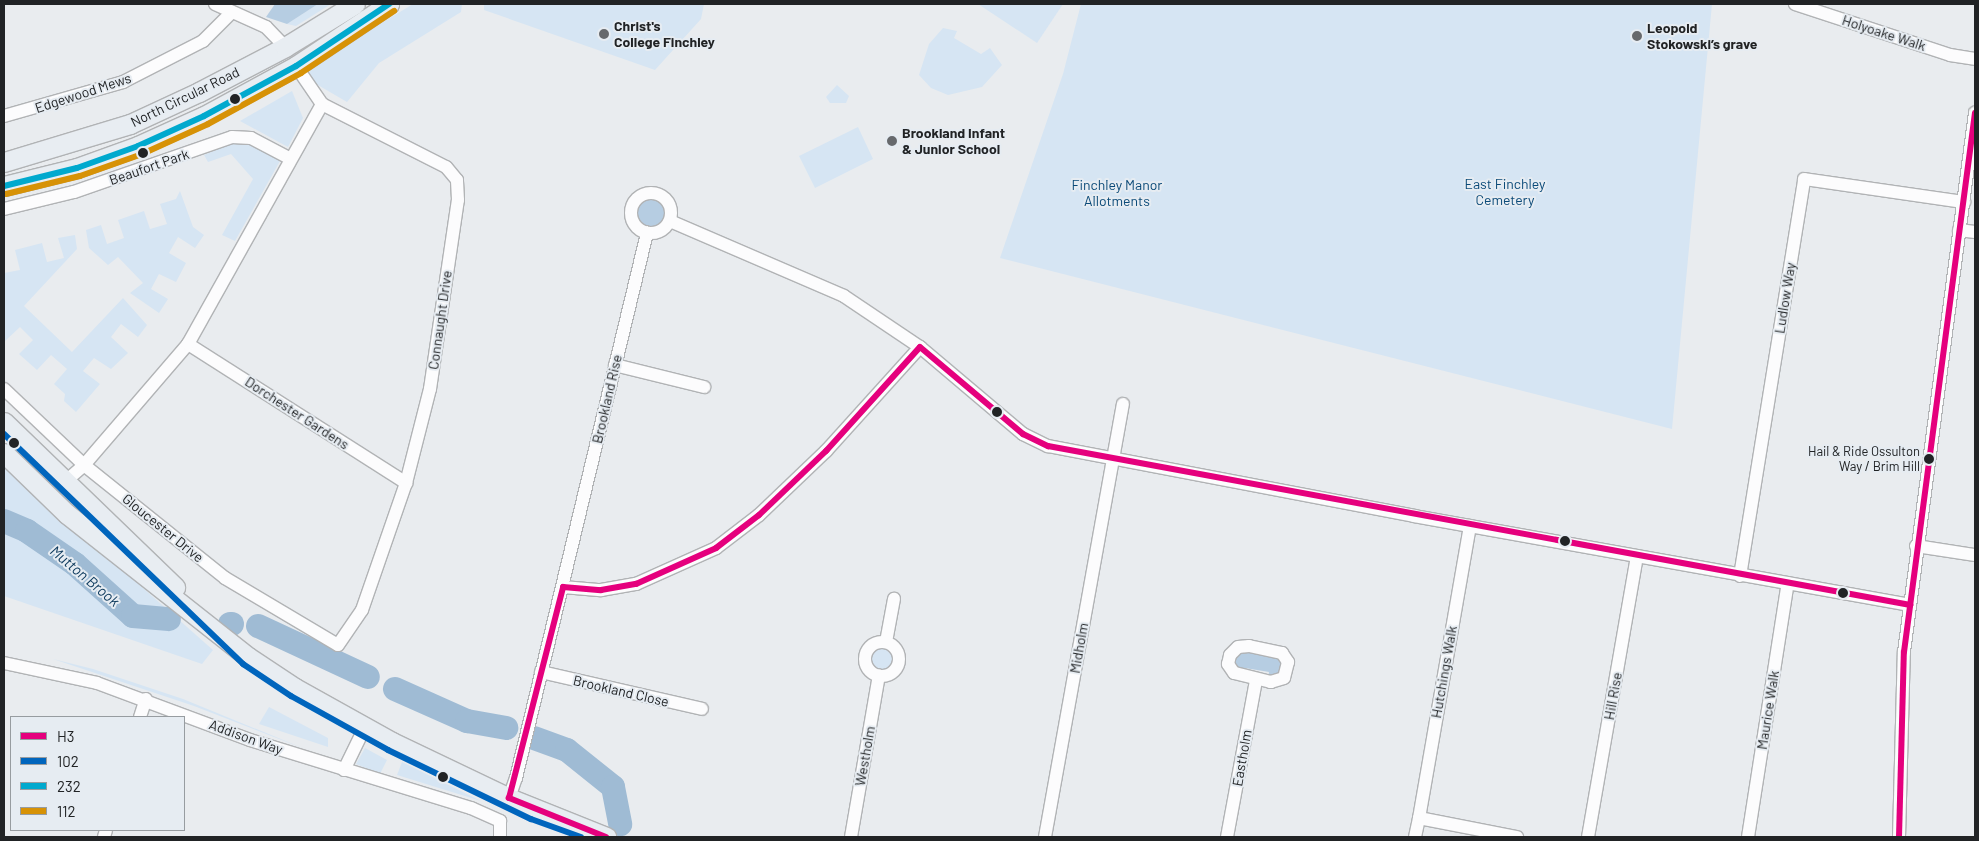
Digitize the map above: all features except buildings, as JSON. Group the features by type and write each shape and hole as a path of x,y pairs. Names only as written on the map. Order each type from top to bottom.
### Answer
{"highway":[{"name":"North Circular Road","path":"4,162 130,124 200,92 285,47 355,4"},
{"name":"North Circular Road","path":"4,186 77,168 138,146 204,116 296,66 389,4"},
{"path":"4,422 67,480 248,657"},
{"path":"4,454 50,498 248,657 365,727 509,798 606,837"},
{"path":"50,498 67,480"}],"street":[{"path":"215,4 266,27 285,47"},
{"name":"Holyoake Walk","path":"1795,4 1950,55 1975,59"},
{"name":"Edgewood Mews","path":"4,116 123,82 203,41 232,12"},
{"name":"Connaught Drive","path":"296,66 322,104 446,166 457,180 458,200 430,389 406,483 362,610 338,645"},
{"path":"67,480 84,465 188,344 289,158 322,104"},
{"path":"1899,837 1903,662 1916,546 1959,230 1972,158 1975,113"},
{"name":"Beaufort Park","path":"4,209 74,192 232,137 251,138 289,158"},
{"name":"Ludlow Way","path":"1740,576 1804,179 1964,202"},
{"path":"654,192 665,198 671,208 670,221 658,232 647,233 636,227 631,216 633,204 642,194 654,192"},
{"path":"670,221 844,296 920,347 1024,434 1048,446 1113,460 1740,576 1910,605"},
{"path":"1959,230 1975,232"},
{"name":"Brookland Rise","path":"509,798 647,233"},
{"name":"Dorchester Gardens","path":"188,344 406,483"},
{"path":"562,587 601,590 636,584 716,548 759,515 826,451 920,347"},
{"path":"615,365 704,387"},
{"name":"Gloucester Drive","path":"4,389 84,465 225,578 338,645"},
{"name":"Midholm","path":"1045,837 1123,404"},
{"name":"Hutchings Walk","path":"1415,837 1470,526"},
{"path":"1916,546 1975,555"},
{"name":"Hill Rise","path":"1588,837 1637,556"},
{"name":"Maurice Walk","path":"1748,837 1788,583"},
{"path":"886,642 894,599"},
{"path":"886,642 898,651 900,658 894,672 879,676 868,668 866,655 873,644 886,642"},
{"path":"1249,646 1282,653 1286,656 1289,668 1284,678 1271,682 1256,680 1242,677 1231,670 1229,658 1233,650 1249,646"},
{"name":"Addison Way","path":"4,663 98,683 250,740 471,808 500,821 500,837"},
{"name":"Brookland Close","path":"541,672 702,710"},
{"name":"Westholm","path":"851,837 879,676"},
{"name":"Eastholm","path":"1227,837 1256,680"},
{"path":"140,716 146,700"},
{"path":"344,770 365,727"},
{"path":"1419,818 1517,837"}],"green space":[{"path":"318,4 331,4 296,26 287,24"},
{"path":"413,4 462,4 461,12 379,63 347,102 311,81 309,72 316,63"},
{"name":"Christ's College Finchley","path":"484,4 704,4 701,19 655,70 484,10"},
{"path":"978,4 1063,4 1037,43"},
{"name":"East Finchley Cemetery","path":"1081,4 1712,4 1672,429 1000,258 1063,74"},
{"path":"943,28 957,31 954,38 981,54 990,48 1002,65 982,87 948,95 931,88 919,75 929,44"},
{"path":"837,85 849,96 846,103 830,103 826,97"},
{"path":"292,91 303,118 288,147 240,121"},
{"path":"858,127 873,159 815,188 799,156"},
{"path":"235,142 252,142 280,161 235,241 222,235 253,179 231,154 208,162 204,155"},
{"path":"180,191 193,227 204,235 195,248 178,237 169,253 186,263 176,282 159,274 151,289 168,299 159,313 130,293 143,283 118,257 108,265 89,248 86,230 101,225 107,244 124,238 118,220 144,211 150,229 167,224 160,204 176,199"},
{"path":"75,235 77,249 24,306 72,352 123,298 147,325 138,337 121,324 111,337 128,353 111,369 94,358 83,371 100,384 76,412 64,401 65,394 54,384 67,369 51,355 37,370 19,354 33,340 20,327 4,342 4,273 20,270 15,250 42,243 47,262 64,258 58,238"},
{"path":"4,465 213,650 202,664 4,596"},
{"path":"882,647 887,648 893,654 893,664 887,670 882,671 877,670 871,664 870,659 871,654 877,648"},
{"path":"53,659 93,669 183,699 305,749 194,706"},
{"path":"269,707 328,738 328,747 259,724"},
{"path":"365,748 387,760 380,774 356,764"},
{"path":"402,762 481,801 397,775"}],"shaded area":[{"path":"275,4 318,4 287,24 266,17"},
{"path":"651,199 661,203 665,213 661,223 651,227 641,223 637,213 641,203"},
{"path":"1240,651 1280,656 1284,672 1268,678 1269,672 1245,668 1244,674 1236,670 1233,659"}],"waterway":[{"name":"Mutton Brook","path":"4,521 27,531 75,564 133,616 169,619"},
{"name":"Mutton Brook","path":"258,626 368,677"},
{"name":"Mutton Brook","path":"395,689 467,721 506,728"},
{"name":"Mutton Brook","path":"534,738 567,750 613,787 620,824"}],"transit line":[{"name":"232","path":"4,186 77,168 138,146 204,116 296,66 389,4"},
{"name":"112","path":"6,194 80,176 142,154 208,124 301,73 394,11"},
{"name":"H3","path":"1899,837 1904,652 1975,113"},
{"name":"H3","path":"606,837 509,798 563,587 601,590 636,584 716,548 759,515 826,451 920,347 1023,434 1048,446 1910,605"},
{"name":"102","path":"4,434 243,664 291,696 388,750 531,819 581,837"}],"place":[{"name":"Christ's College Finchley","path":"604,34"},
{"name":"Leopold Stokowski’s grave","path":"1637,36"},
{"name":"Brookland Infant & Junior School","path":"892,141"},
{"name":"Hail & Ride Ossulton Way / Brim Hill","path":"1929,459"}],"park label":[{"name":"Finchley Manor Allotments","path":"1117,194"}]}
